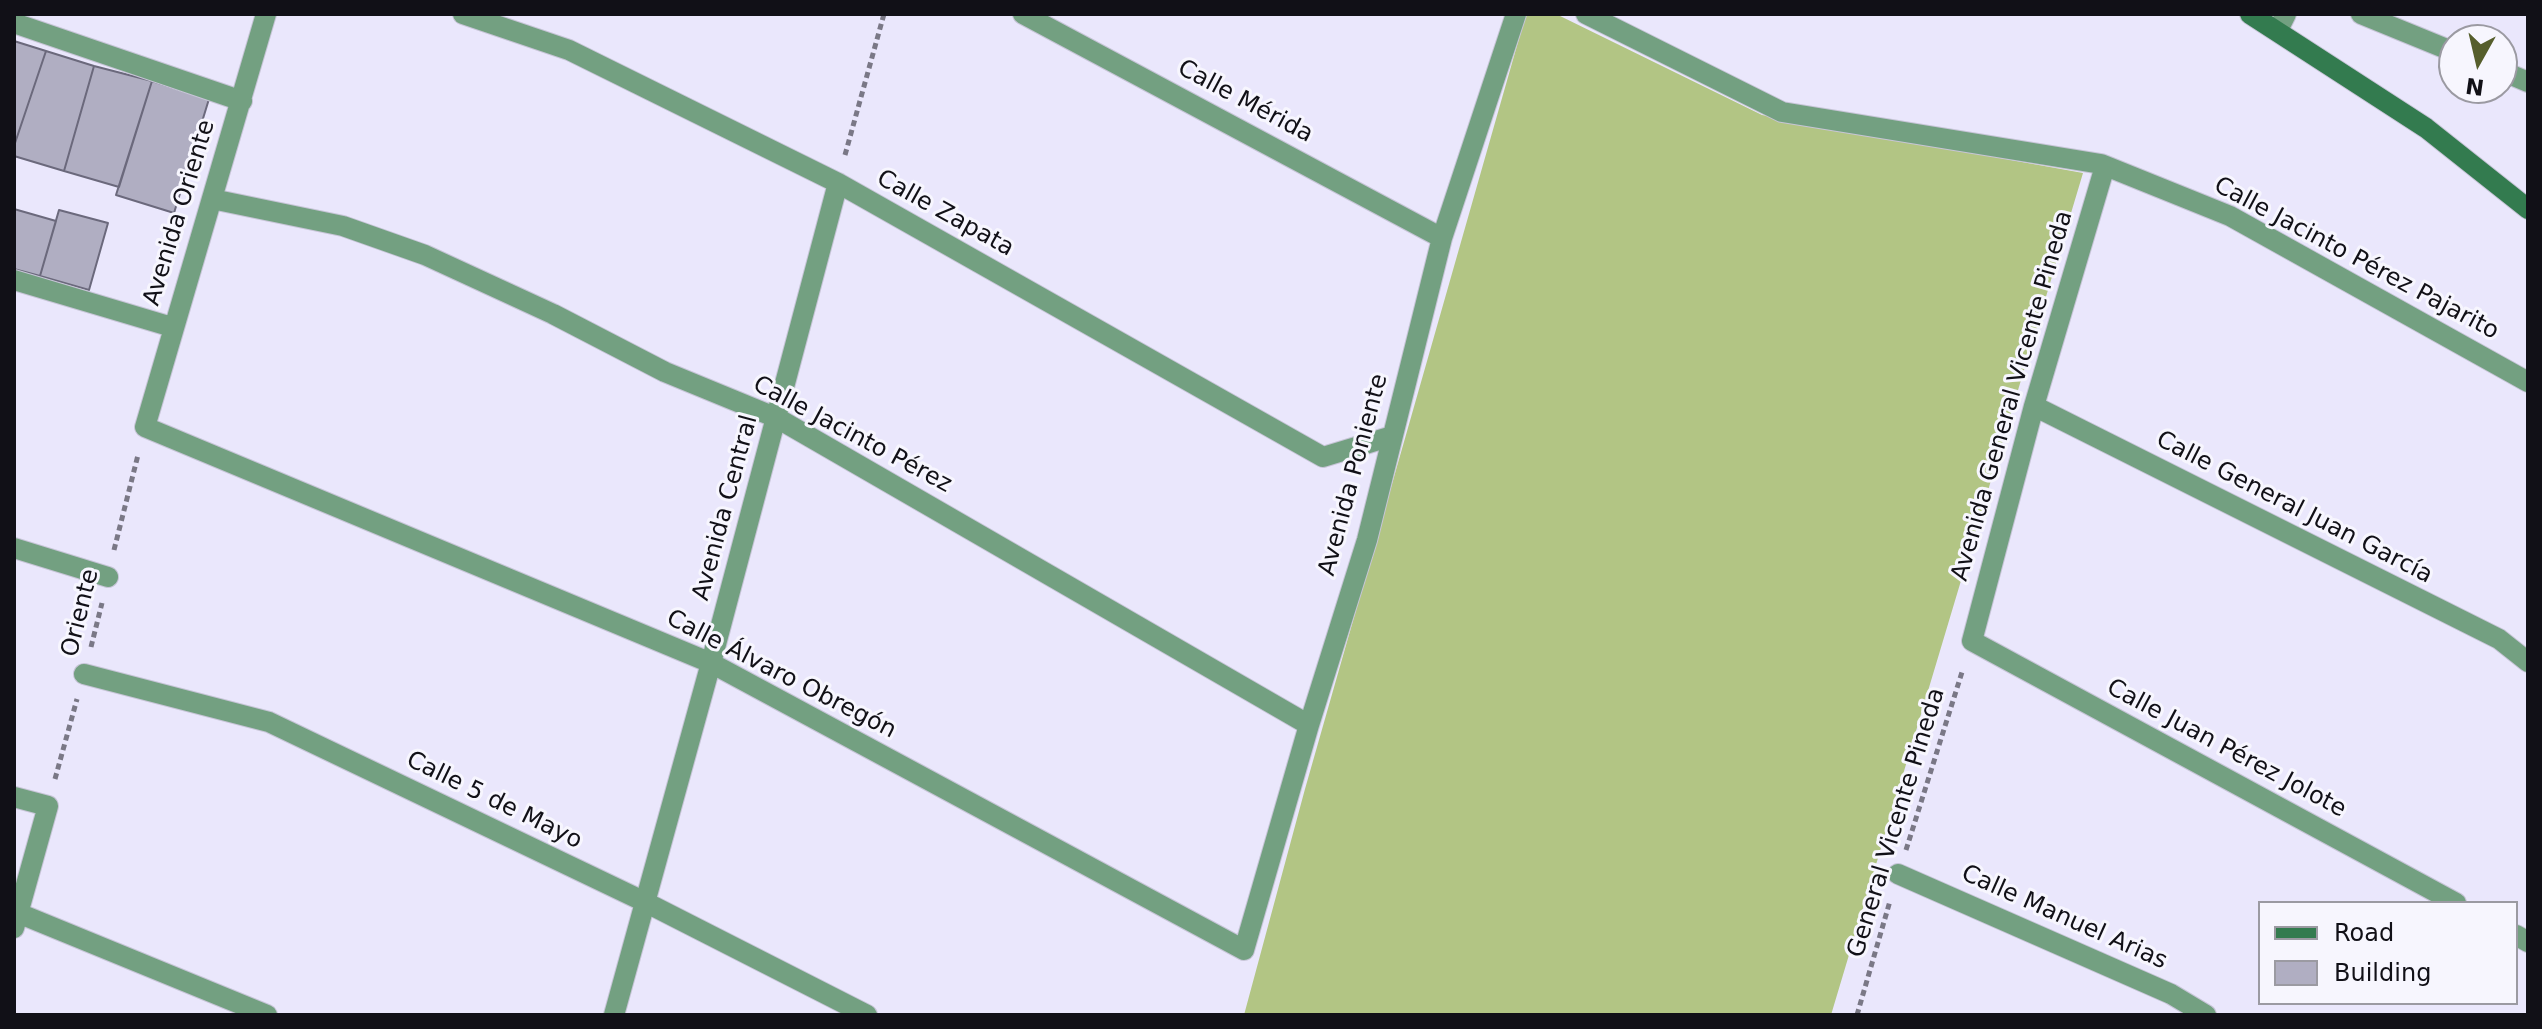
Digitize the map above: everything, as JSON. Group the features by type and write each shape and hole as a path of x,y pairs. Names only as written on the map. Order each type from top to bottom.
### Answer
{"main road":[{"path":"2250,14 2282,22 2426,128 2528,209"}],"street":[{"name":"Avenida Oriente","path":"145,427 266,14"},
{"name":"Calle Zapata","path":"463,14 569,50 838,183 1323,457 1392,436"},
{"name":"Calle Mérida","path":"1023,14 1442,238"},
{"name":"Avenida Poniente","path":"1244,950 1367,540 1442,238 1516,14"},
{"name":"Calle Jacinto Pérez Pajarito","path":"1586,14 1782,112 2105,166 2230,216 2528,382"},
{"path":"2361,14 2438,45"},
{"path":"14,23 242,101"},
{"name":"Avenida General Vicente Pineda","path":"1972,641 2034,406 2105,166"},
{"name":"Avenida Central","path":"614,1015 838,183"},
{"name":"Calle Jacinto Pérez","path":"212,199 343,226 425,255 553,314 665,372 777,418 1309,725"},
{"path":"14,280 172,327"},
{"name":"Calle General Juan García","path":"2034,406 2499,639 2528,662"},
{"name":"Calle Álvaro Obregón","path":"145,427 711,663 1244,950"},
{"path":"14,548 108,577"},
{"name":"Calle Juan Pérez Jolote","path":"1972,641 2452,901"},
{"name":"Calle 5 de Mayo","path":"84,674 269,722 645,902 867,1015"},
{"path":"14,797 48,806 16,920 267,1015"},
{"name":"Calle Manuel Arias","path":"1898,874 2171,994 2206,1015"}],"path":[{"path":"838,183 884,14"},
{"name":"Oriente","path":"48,806 145,427"},
{"name":"General Vicente Pineda","path":"1857,1015 1972,641"}],"green space":[{"path":"1526,14 1556,14 1762,115 2083,173 1831,1015 1244,1015 1305,789"}],"building":[{"path":"14,41 46,51 14,146"},
{"path":"46,51 94,66 64,171 14,156 14,146"},
{"path":"94,66 152,81 119,187 64,171"},
{"path":"152,81 209,99 174,213 116,195"},
{"path":"14,209 56,221 40,276 14,269"},
{"path":"59,210 108,223 89,290 40,276"}]}
